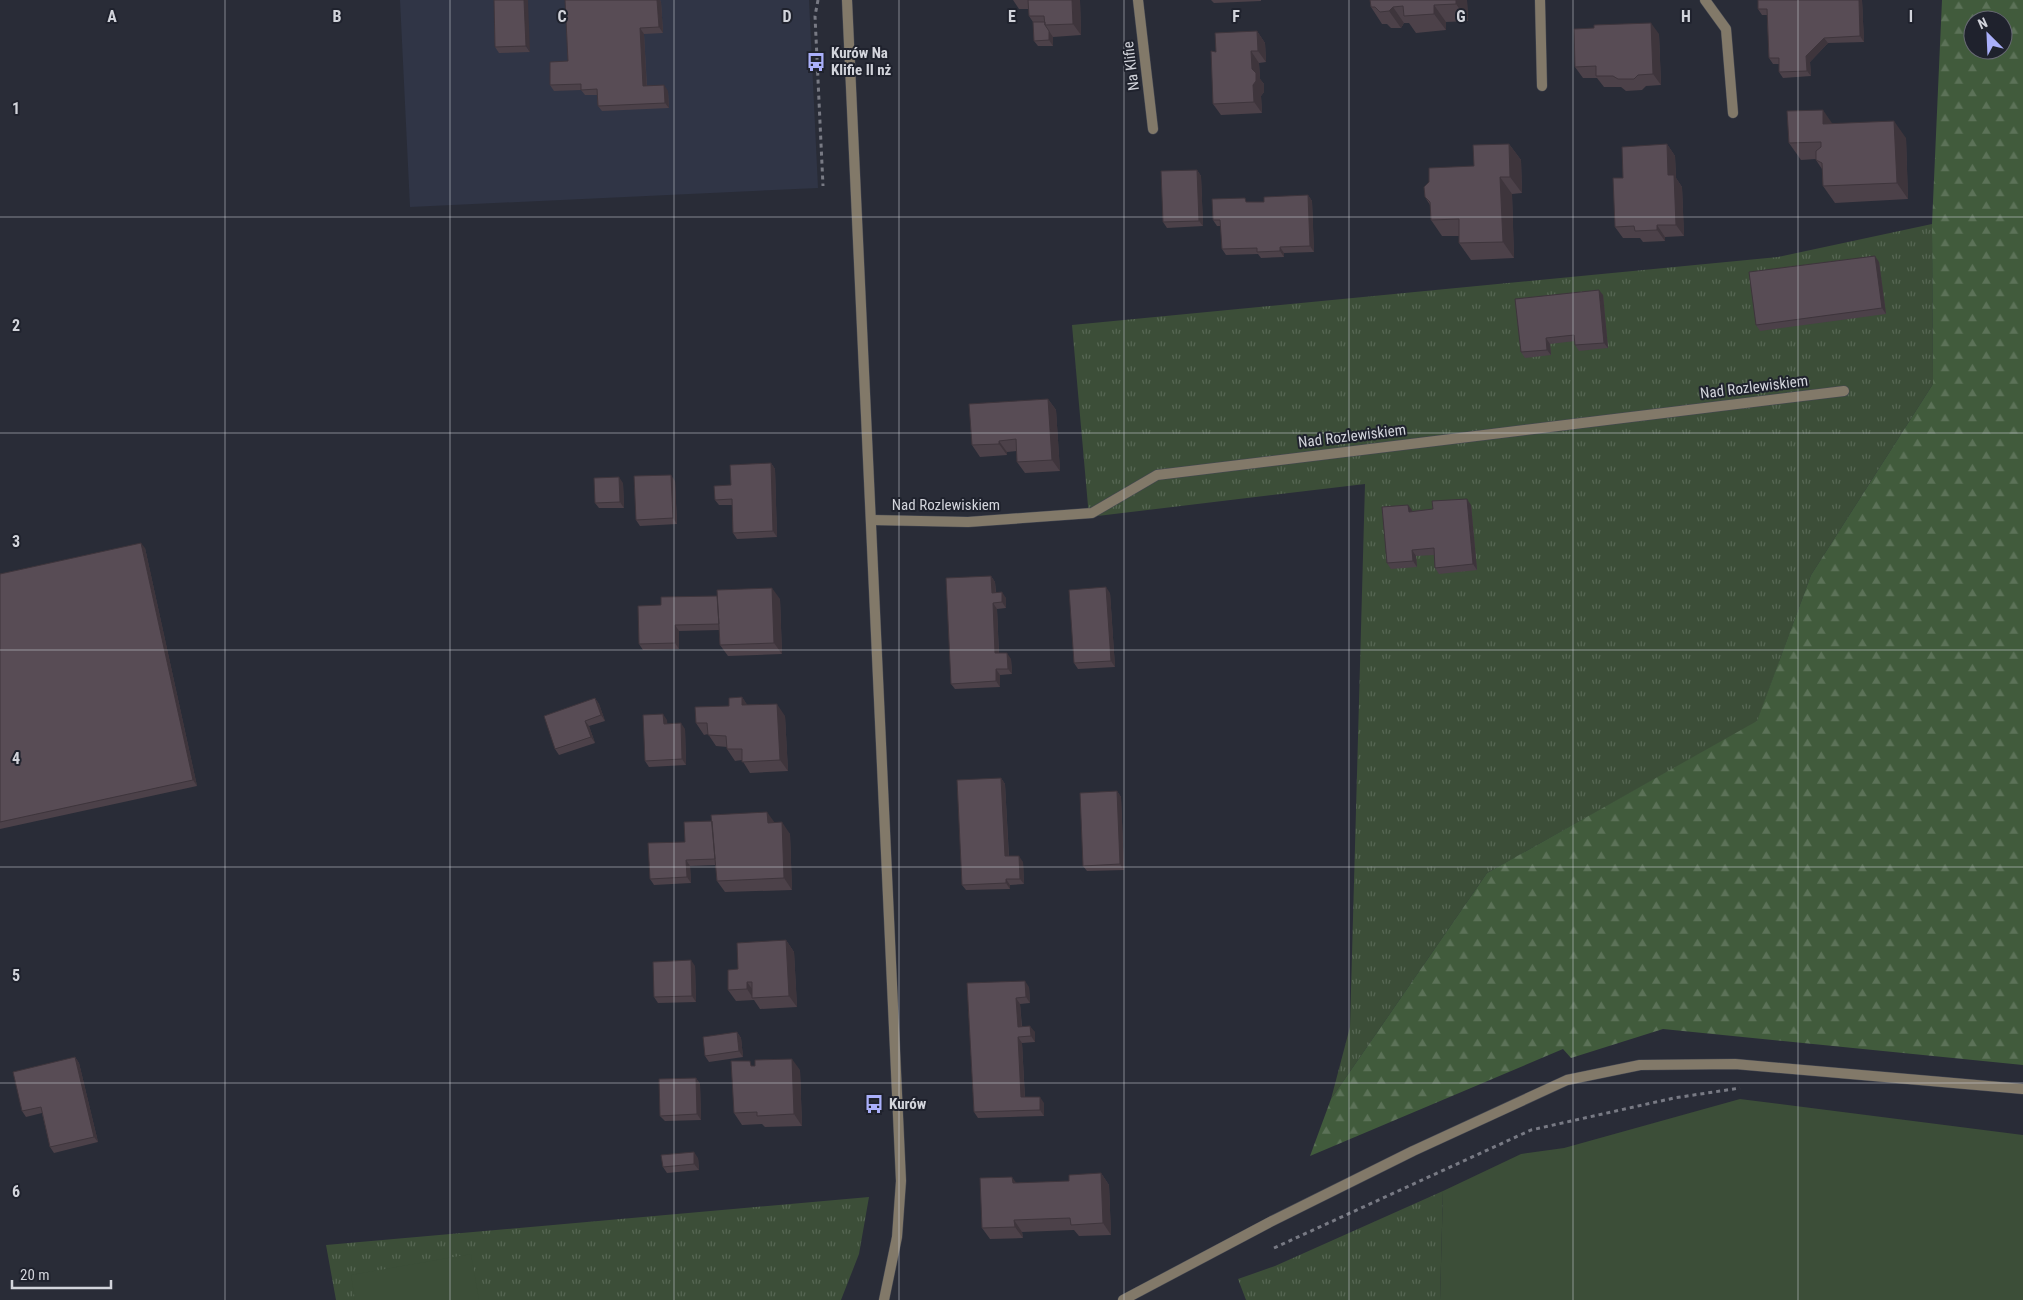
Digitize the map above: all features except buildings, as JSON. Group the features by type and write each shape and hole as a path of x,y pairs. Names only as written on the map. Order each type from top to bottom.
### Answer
{"street":[{"path":"847,0 901,1181 897,1236 884,1300"},
{"name":"Na Klifie","path":"1138,0 1153,129"},
{"path":"1540,0 1542,86"},
{"path":"1705,0 1726,29 1732,113"},
{"name":"Nad Rozlewiskiem","path":"872,520 968,522 1092,513 1157,475 1844,391"},
{"path":"1123,1300 1272,1221 1413,1151 1567,1080 1640,1065 1736,1064 2023,1089"}],"path":[{"path":"818,0 815,16 823,186"},
{"path":"1267,1251 1531,1130 1674,1098 1747,1087"}],"shaded area":[{"path":"400,0 809,0 818,188 410,207"}],"green space":[{"path":"1942,0 2023,0 2023,1065 1663,1029 1571,1058 1563,1049 1310,1156 1331,1099 1487,873 1757,721 1811,575 1933,384 1932,224"},
{"path":"1932,224 1933,384 1811,575 1757,722 1487,873 1331,1099 1350,1027 1365,484 1089,517 1072,325 1778,257"},
{"path":"1740,1099 2023,1135 2023,1300 1440,1300 1443,1191 1521,1154 1564,1148"},
{"path":"1443,1191 1440,1300 1246,1300 1238,1279 1275,1266"},
{"path":"869,1197 859,1254 841,1300 336,1300 326,1245"},
{"path":"471,1254 479,1300 355,1300 351,1275"}],"place":[{"name":"Kurów Na Klifie II nż","path":"816,62"},
{"name":"Kurów","path":"874,1104"}]}
